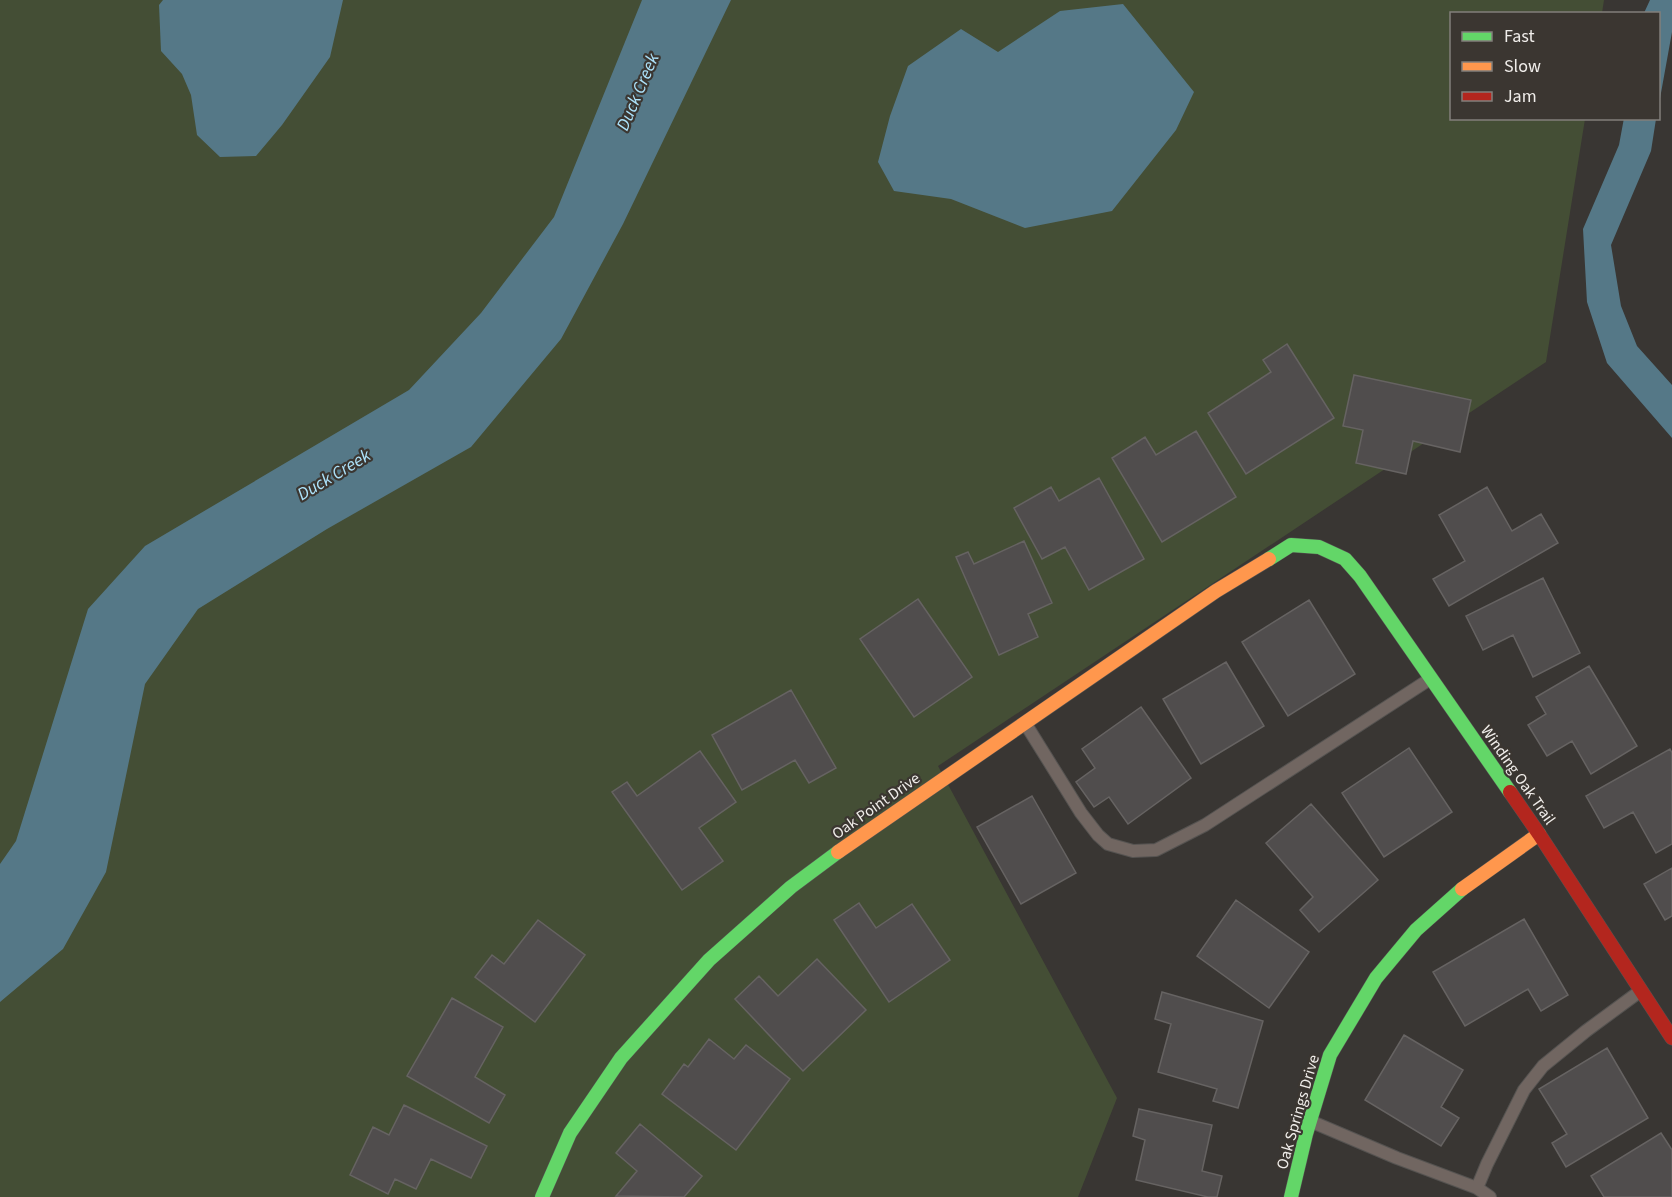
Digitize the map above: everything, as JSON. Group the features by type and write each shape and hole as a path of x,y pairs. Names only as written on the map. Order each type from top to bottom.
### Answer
{"street":[{"name":"Oak Point Drive","path":"542,1197 570,1133 621,1058 709,960 791,886 856,838 1216,591 1291,545 1319,547"},
{"name":"Winding Oak Trail","path":"1319,547 1345,559 1360,576 1539,834 1672,1038"},
{"name":"Oak Springs Drive","path":"1291,1197 1310,1121 1330,1055 1376,978 1416,930 1468,883 1539,834"}],"lane":[{"path":"1024,723 1081,813 1098,835 1108,844 1133,851 1156,850 1205,825 1431,679"},
{"path":"1478,1188 1487,1164 1524,1090 1543,1066 1640,992"},
{"path":"1310,1121 1397,1158 1478,1188 1490,1197"}],"green space":[{"path":"0,0 1604,0 1602,12 1450,12 1450,120 1585,120 1546,362 938,766 1117,1098 1078,1197 0,1197"}],"water":[{"path":"163,0 343,0 330,57 282,125 256,156 220,157 197,135 191,95 182,74 161,51 159,5"},
{"name":"Duck Creek","path":"642,0 731,0 623,224 561,339 471,447 327,529 198,609 145,684 106,872 63,949 0,1002 0,864 16,841 88,609 145,546 409,390 481,313 554,217"},
{"path":"1650,0 1672,0 1672,32 1660,98 1660,12 1644,12"},
{"path":"1123,4 1194,92 1176,130 1112,211 1025,228 951,199 894,191 878,162 890,116 908,66 961,29 998,52 1060,11"},
{"path":"1624,120 1656,120 1651,151 1611,245 1621,306 1637,346 1672,385 1672,438 1607,363 1587,302 1583,229 1619,145"}],"building":[{"path":"1287,344 1334,418 1246,474 1208,413 1271,372 1263,360"},
{"path":"1354,375 1471,400 1460,452 1413,441 1406,474 1356,463 1363,430 1343,426"},
{"path":"1196,431 1236,497 1162,542 1112,458 1145,437 1156,455"},
{"path":"1099,478 1144,559 1089,590 1065,547 1042,559 1014,508 1051,487 1059,501"},
{"path":"1487,487 1512,531 1541,514 1558,543 1449,606 1433,579 1465,561 1439,515"},
{"path":"1024,541 1052,603 1028,614 1038,637 999,655 956,557 968,552 974,564"},
{"path":"1543,578 1580,653 1533,677 1513,635 1483,650 1466,616"},
{"path":"918,599 972,677 914,717 860,639"},
{"path":"1309,600 1355,674 1288,716 1242,642"},
{"path":"1226,662 1264,726 1201,764 1163,699"},
{"path":"1589,666 1637,746 1591,774 1572,741 1547,756 1528,725 1546,714 1536,697"},
{"path":"791,690 836,768 809,783 795,760 742,790 712,735"},
{"path":"1141,707 1191,778 1128,824 1109,797 1094,807 1076,782 1095,768 1082,749"},
{"path":"1409,748 1452,812 1384,857 1342,793"},
{"path":"1670,749 1672,753 1672,844 1656,853 1633,812 1604,828 1586,796"},
{"path":"700,751 736,802 699,828 723,861 682,890 612,792 627,782 637,796"},
{"path":"1032,796 1076,873 1021,904 977,827"},
{"path":"1311,804 1378,880 1319,932 1300,910 1313,897 1266,843"},
{"path":"1672,868 1672,916 1665,920 1644,884"},
{"path":"1236,900 1309,952 1269,1008 1197,956"},
{"path":"859,903 876,928 912,904 950,960 889,1002 834,920"},
{"path":"1524,919 1568,995 1541,1011 1528,989 1465,1026 1433,972"},
{"path":"538,920 585,955 535,1022 475,977 492,955 504,964"},
{"path":"817,959 866,1010 803,1071 735,999 759,976 778,996"},
{"path":"1162,992 1263,1021 1238,1108 1213,1101 1217,1089 1158,1072 1171,1024 1155,1019"},
{"path":"452,998 503,1027 475,1077 505,1095 489,1123 407,1076"},
{"path":"1404,1035 1463,1070 1441,1107 1459,1118 1441,1146 1365,1100"},
{"path":"709,1039 734,1059 746,1045 790,1079 736,1150 662,1094 684,1064 688,1067"},
{"path":"1607,1048 1648,1118 1566,1167 1552,1143 1567,1134 1539,1089"},
{"path":"404,1105 487,1146 471,1178 431,1159 416,1189 395,1179 388,1194 350,1175 373,1127 389,1135"},
{"path":"1139,1109 1212,1125 1202,1171 1222,1176 1217,1197 1208,1197 1136,1180 1145,1140 1133,1136"},
{"path":"640,1124 702,1176 684,1197 616,1196 637,1171 616,1153"},
{"path":"1661,1133 1672,1150 1672,1197 1604,1197 1591,1176"}],"traffic: fast":[{"path":"1269,559 1291,545 1319,547 1345,559 1360,576 1510,792"},
{"path":"542,1197 570,1133 621,1058 709,960 791,887 838,852"},
{"path":"1291,1197 1306,1134 1330,1055 1376,978 1416,930 1462,889"}],"traffic: slow":[{"path":"838,852 1216,591 1269,559"},
{"path":"1462,889 1539,834"}],"traffic: jam":[{"path":"1510,792 1672,1038"}]}
